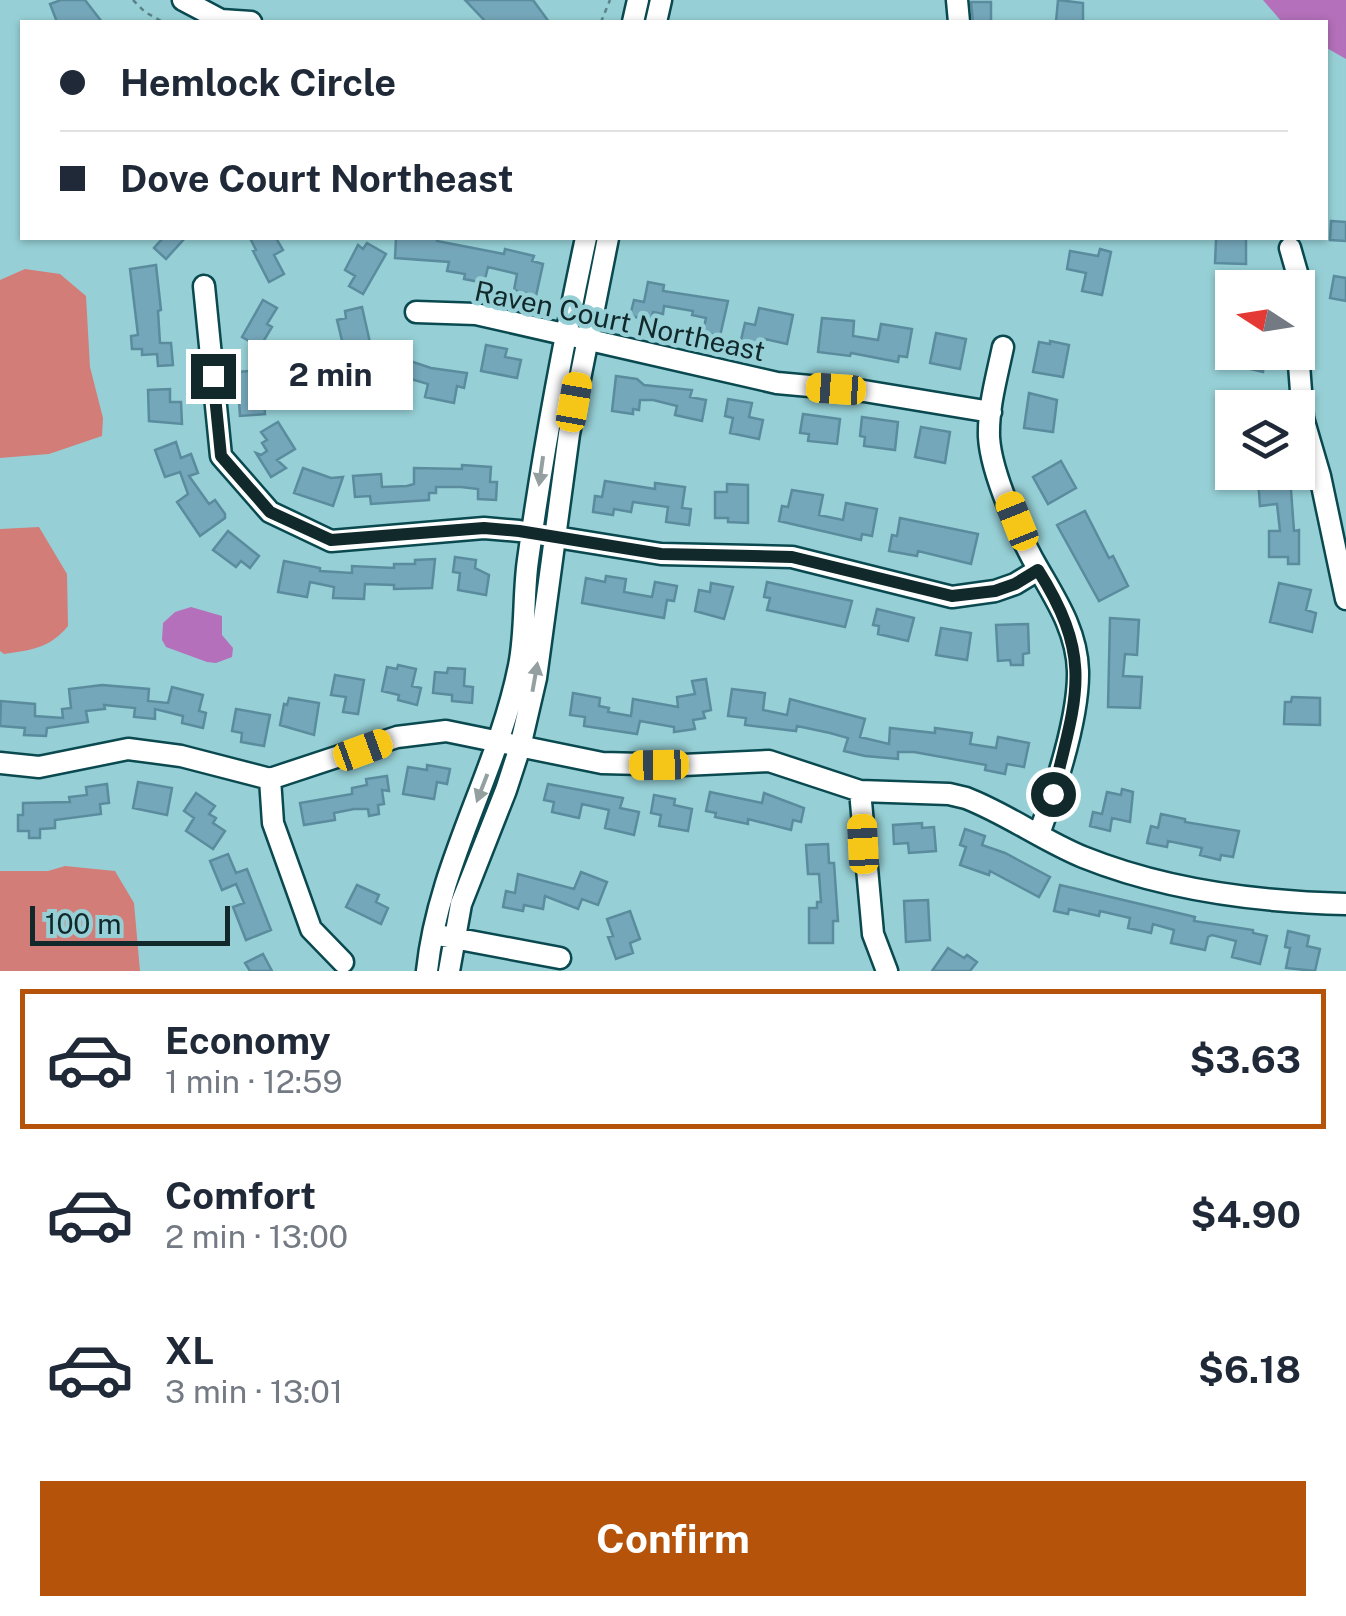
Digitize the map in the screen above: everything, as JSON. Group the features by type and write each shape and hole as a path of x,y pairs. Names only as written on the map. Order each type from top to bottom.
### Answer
{"street":[{"path":"183,0 221,20"},
{"path":"427,971 461,904 510,745 536,678 543,535 576,336 586,240"},
{"path":"576,336 607,240"},
{"path":"1290,248 1300,282 1298,352 1303,418 1320,476 1346,599"},
{"path":"204,286 221,456 270,512 331,540 484,528 661,554 792,557 952,596 995,591 1038,570"},
{"name":"Raven Court Northeast","path":"416,312 476,314 777,384 864,391 990,412"},
{"path":"1003,347 990,412 996,474 1038,570 1064,614 1078,671 1058,775 1039,834"},
{"path":"0,763 39,768 128,749 181,756 270,779 397,737 446,731 574,759 635,766 769,761 860,791 966,798 1098,862 1158,880 1246,898 1346,904"},
{"path":"270,779 273,823 312,929 344,962"},
{"path":"860,791 873,934 887,971"},
{"path":"442,936 560,958"},
{"path":"442,936 448,971"}],"path":[{"path":"132,0 161,20"}],"shaded area":[{"path":"1263,0 1346,0 1346,59 1328,49 1328,20 1280,20"},
{"path":"25,269 60,274 86,296 90,367 103,418 102,436 49,454 0,458 0,280"},
{"path":"39,527 67,574 68,626 40,647 4,654 0,651 0,529"},
{"path":"191,607 222,616 222,635 233,648 232,657 207,662 166,647 162,640 163,623 175,612"},
{"path":"65,866 115,871 134,903 140,971 0,971 0,871 48,871"}],"building":[{"path":"85,0 100,20 56,20 50,4"},
{"path":"465,0 533,0 548,20 484,20"},
{"path":"1058,0 1083,3 1083,20 1056,20"},
{"path":"971,2 991,2 991,20 973,20"},
{"path":"1331,221 1346,222 1346,241 1330,240"},
{"path":"161,240 183,240 166,259 154,248"},
{"path":"251,240 277,240 283,250 274,255 284,274 269,282 253,251 256,250"},
{"path":"396,240 437,240 504,254 505,249 534,256 532,261 543,264 536,296 514,290 517,274 488,267 484,283 447,271 449,262 395,258"},
{"path":"1216,240 1246,240 1246,264 1215,263"},
{"path":"367,243 386,254 363,294 349,286 355,276 345,270 358,245 363,249"},
{"path":"1100,249 1111,252 1102,295 1082,291 1086,273 1067,269 1070,251 1098,256"},
{"path":"156,265 160,343 171,343 173,365 158,366 157,354 142,355 142,349 132,349 131,336 138,335 130,269"},
{"path":"1334,276 1346,278 1346,301 1330,298"},
{"path":"648,282 664,285 663,291 728,301 720,336 703,332 706,318 692,315 693,311 664,306 663,314 653,312 651,320 630,316 634,300 644,302"},
{"path":"263,300 277,308 267,324 272,327 260,347 242,337"},
{"path":"362,307 371,347 345,353 337,320 346,318 345,311"},
{"path":"759,308 793,315 787,344 765,339 764,345 741,340 745,323 755,325"},
{"path":"822,318 854,321 853,336 878,340 881,324 912,329 907,357 899,356 898,362 851,353 850,356 818,352"},
{"path":"936,333 966,339 960,369 930,363"},
{"path":"1039,342 1069,345 1063,377 1033,372"},
{"path":"486,345 507,349 505,357 521,360 517,378 481,371"},
{"path":"380,351 431,368 467,373 464,388 457,386 454,403 425,397 428,384 401,376 399,384 391,381 388,391 377,387 379,380 371,378"},
{"path":"261,370 265,414 240,416 237,372"},
{"path":"616,376 637,379 644,385 692,390 690,397 706,400 702,421 675,415 677,406 653,400 640,400 639,410 633,409 633,414 612,411"},
{"path":"170,389 170,402 181,402 182,424 149,421 148,390"},
{"path":"1029,393 1057,400 1053,432 1024,428"},
{"path":"728,399 752,403 749,417 763,420 759,439 730,433 733,418 725,416"},
{"path":"803,414 840,419 837,444 808,441 809,434 800,433"},
{"path":"862,417 898,422 895,450 864,446 865,437 860,436"},
{"path":"278,422 295,449 277,460 286,468 271,477 256,453 267,451 262,443 267,440 261,432"},
{"path":"921,427 950,432 945,463 915,457"},
{"path":"176,442 181,458 191,454 198,473 189,476 209,504 215,500 225,514 225,518 200,536 177,502 188,494 180,472 165,477 155,450"},
{"path":"1061,461 1076,488 1048,504 1033,477"},
{"path":"462,465 491,467 490,482 497,482 496,500 478,499 478,489 461,487 436,487 436,493 429,493 429,500 371,504 370,496 355,497 353,476 381,474 382,487 407,486 414,484 414,468 462,469"},
{"path":"303,468 331,478 343,477 333,506 294,493"},
{"path":"605,481 655,489 655,483 685,487 682,508 691,509 689,525 666,522 668,507 633,502 631,512 593,512 595,496 602,497"},
{"path":"727,484 748,485 748,523 715,518 715,492 727,492"},
{"path":"792,490 823,495 819,515 843,520 846,503 877,509 872,536 862,534 861,540 779,521 782,506 788,507"},
{"path":"1259,490 1291,490 1294,531 1299,530 1299,564 1288,564 1288,557 1269,557 1269,531 1280,531 1277,504 1260,506"},
{"path":"1085,511 1128,586 1099,601 1057,525"},
{"path":"900,518 978,534 971,564 918,551 917,556 889,551"},
{"path":"228,531 259,556 250,568 241,561 236,567 213,550"},
{"path":"455,557 476,560 475,568 489,575 486,595 458,590 460,573 453,572"},
{"path":"435,559 432,588 394,589 394,585 365,584 364,599 333,598 334,587 310,582 307,597 278,592 284,561 320,571 352,573 352,566 394,568 394,564"},
{"path":"606,576 626,579 624,592 652,597 655,582 677,586 674,601 667,600 664,618 582,603 586,578 605,582"},
{"path":"767,582 852,601 845,627 767,610"},
{"path":"711,583 733,587 724,619 695,611 699,590 710,592"},
{"path":"1279,583 1311,590 1306,610 1316,613 1312,632 1270,622"},
{"path":"877,609 914,618 908,641 878,634 879,626 873,625"},
{"path":"1110,618 1139,620 1137,655 1125,654 1123,676 1142,677 1140,708 1108,707"},
{"path":"1028,624 1029,653 1023,654 1023,665 998,661 996,625"},
{"path":"941,628 971,633 967,660 936,655"},
{"path":"398,665 416,669 412,686 421,688 417,705 382,691 387,667 397,669"},
{"path":"448,668 465,669 464,686 473,687 472,703 452,701 452,695 433,693 435,672 447,673"},
{"path":"335,675 364,680 358,714 343,712 346,697 331,695"},
{"path":"706,679 711,710 703,712 705,718 693,720 695,729 674,732 674,727 640,721 637,734 584,726 585,717 570,715 573,693 600,698 599,706 609,708 608,712 631,716 633,699 678,707 677,697 695,694 692,681"},
{"path":"102,685 149,689 148,701 168,703 172,687 203,695 199,711 206,713 203,728 182,723 183,716 155,709 155,719 134,717 135,708 104,705 105,709 86,711 88,722 47,728 46,736 24,735 25,728 0,726 1,701 35,704 35,716 63,718 62,709 71,708 69,689"},
{"path":"732,689 765,693 763,710 787,715 790,699 865,719 860,737 889,744 890,728 972,733 970,744 996,748 998,737 1029,743 1024,767 1007,764 1005,774 985,770 986,765 914,752 898,752 898,759 865,756 844,751 848,738 830,733 797,726 796,731 745,725 746,718 728,716"},
{"path":"1292,697 1320,698 1320,725 1284,724 1285,702 1291,702"},
{"path":"289,698 319,703 314,735 280,725"},
{"path":"236,709 270,715 264,746 241,742 242,733 232,731"},
{"path":"427,765 450,769 447,784 437,782 434,799 403,794 408,767 427,770"},
{"path":"387,776 389,791 382,790 384,804 378,805 379,814 369,816 368,809 354,809 334,813 335,820 304,825 300,803 352,794 352,788 367,785 366,779"},
{"path":"138,782 172,788 167,815 133,808"},
{"path":"107,784 109,803 100,804 101,814 55,820 55,828 40,829 40,838 29,838 29,831 18,831 23,803 70,802 69,797 87,795 86,787"},
{"path":"548,784 623,798 620,808 639,812 634,835 605,828 609,810 582,804 579,818 552,812 554,802 544,800"},
{"path":"1122,789 1133,792 1130,822 1112,818 1110,831 1090,826 1093,812 1102,814 1107,792 1121,795"},
{"path":"710,792 762,803 764,793 804,808 801,822 793,820 791,830 748,819 748,824 715,817 716,813 706,811"},
{"path":"196,793 215,806 209,814 216,818 213,823 225,831 213,849 186,831 194,818 184,811"},
{"path":"654,795 675,799 674,805 692,809 688,831 659,826 661,815 651,813"},
{"path":"1161,814 1239,831 1233,857 1221,855 1220,860 1200,855 1202,848 1168,841 1167,847 1147,843 1151,826 1158,828"},
{"path":"922,823 922,828 934,827 936,851 909,853 908,843 894,844 893,825"},
{"path":"965,829 985,836 982,845 1050,877 1039,897 990,871 989,875 960,865 966,847 960,845"},
{"path":"828,844 829,863 834,863 838,921 833,921 833,943 809,943 809,908 817,908 817,902 821,902 819,874 808,874 806,845"},
{"path":"228,854 236,873 247,869 271,930 246,940 233,907 244,903 236,884 222,890 210,861"},
{"path":"581,872 607,882 598,905 582,899 578,909 545,896 543,909 524,905 523,911 503,907 506,891 515,893 518,874 574,889"},
{"path":"357,885 379,895 376,902 388,908 381,924 346,907"},
{"path":"1060,885 1195,917 1194,921 1253,930 1267,936 1260,964 1232,957 1236,941 1212,935 1205,950 1171,943 1174,930 1153,924 1151,933 1128,928 1130,918 1100,911 1099,916 1069,909 1068,914 1054,911"},
{"path":"928,900 930,940 906,942 904,901"},
{"path":"630,911 640,939 630,943 633,953 616,959 607,919"},
{"path":"1288,931 1309,936 1307,946 1320,949 1315,971 1286,968"},
{"path":"948,948 977,962 970,971 932,971"},
{"path":"263,954 272,971 250,971 245,963"}],"route":[{"path":"213,376 221,456 270,512 331,540 484,528 519,531 661,554 792,557 952,596 995,591 1038,570 1064,614 1078,671 1053,794"}]}
